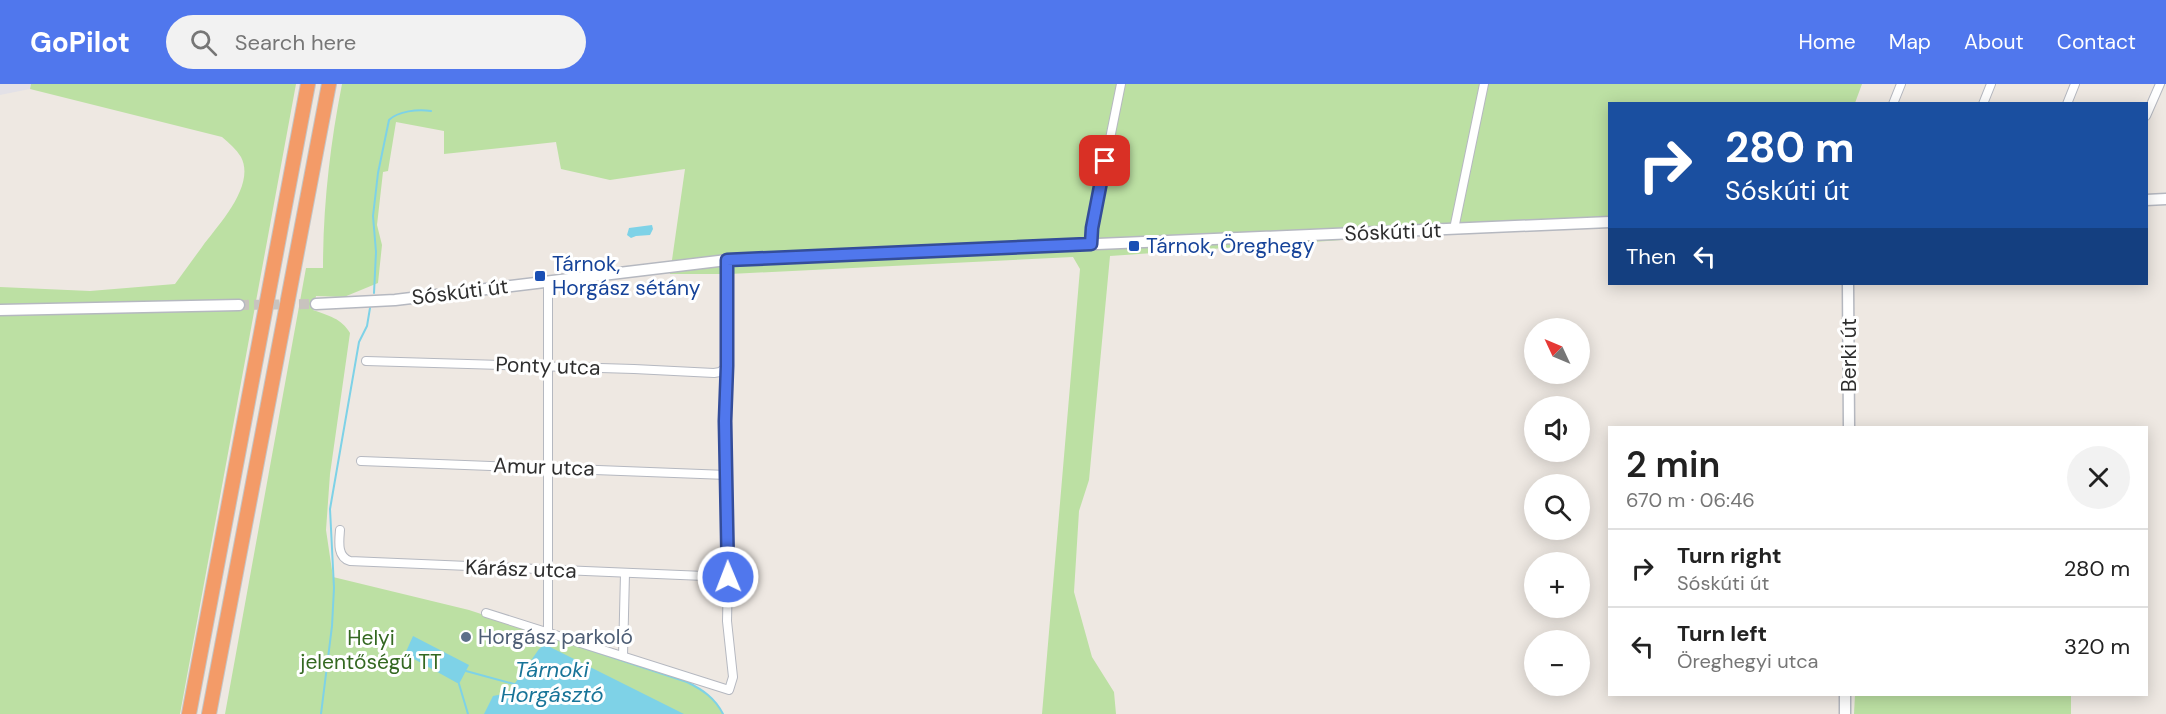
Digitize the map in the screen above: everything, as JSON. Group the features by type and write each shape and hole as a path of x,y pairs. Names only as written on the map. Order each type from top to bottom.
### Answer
{"highway":[{"path":"189,714 308,84"},
{"path":"209,714 329,84"}],"main road":[{"path":"2148,200 2166,199"},
{"name":"Sóskúti út","path":"316,304 395,300 727,260 1608,222"},
{"name":"Berki út","path":"1848,285 1849,426"},
{"path":"0,310 239,306"},
{"path":"1845,696 1845,714"}],"street":[{"path":"1091,244 1092,228 1121,84"},
{"path":"1454,229 1484,84"},
{"path":"1894,102 1900,84"},
{"path":"1984,102 1991,84"},
{"path":"2068,102 2075,84"},
{"path":"2148,111 2160,84"},
{"path":"486,613 729,690 732,677 728,637 725,421 727,260"},
{"path":"548,281 548,632"},
{"name":"Ponty utca","path":"366,360 714,373 720,372 727,366"},
{"name":"Amur utca","path":"361,461 727,475"},
{"name":"Kárász utca","path":"340,530 341,554 350,561 397,565 728,577"},
{"path":"623,656 625,573"}],"shaded area":[{"path":"0,84 31,84 30,89 0,95"}],"green space":[{"path":"31,84 296,84 180,714 0,714 0,287 90,291 175,284 233,205 243,180 244,168 239,154 222,137 30,89"},
{"name":"Helyi jelentőségű TT","path":"342,84 1862,84 1855,102 1608,102 1608,226 1442,233 1110,256 1089,480 1079,511 1074,592 1092,657 1114,692 1116,714 1042,714 1080,269 1073,257 730,274 670,274 685,169 610,180 561,169 556,142 444,154 444,131 396,122 388,171 383,172 377,225 382,245 378,283 344,297 316,296 313,310 339,321 350,333 330,474 326,530 333,577 469,610 687,682 708,695 723,714 225,714 306,268 323,268 324,222 334,130"},
{"path":"1855,696 2071,696 2071,714 1854,714"}],"water":[{"path":"652,225 650,235 631,238 627,235 629,228"},
{"path":"413,636 469,665 459,684 405,654"},
{"name":"Tárnoki Horgásztó","path":"544,645 684,714 484,714 493,696 508,693"}],"waterway":[{"path":"374,293 376,252 373,216 378,173 389,120 408,111 431,111"},
{"path":"321,714 332,626 334,588 330,509 359,342 367,326 370,308"},
{"path":"563,641 687,682 708,695 723,714"},
{"path":"466,671 514,684"},
{"path":"459,684 468,714"}],"tunnel":[{"path":"239,305 316,304"}],"place":[{"name":"Tárnok, Öreghegy","path":"1134,246"},
{"name":"Tárnok, Horgász sétány","path":"540,276"},
{"name":"Horgász parkoló","path":"466,637"}],"route":[{"path":"728,577 725,421 727,260 1091,244 1105,161"}]}
